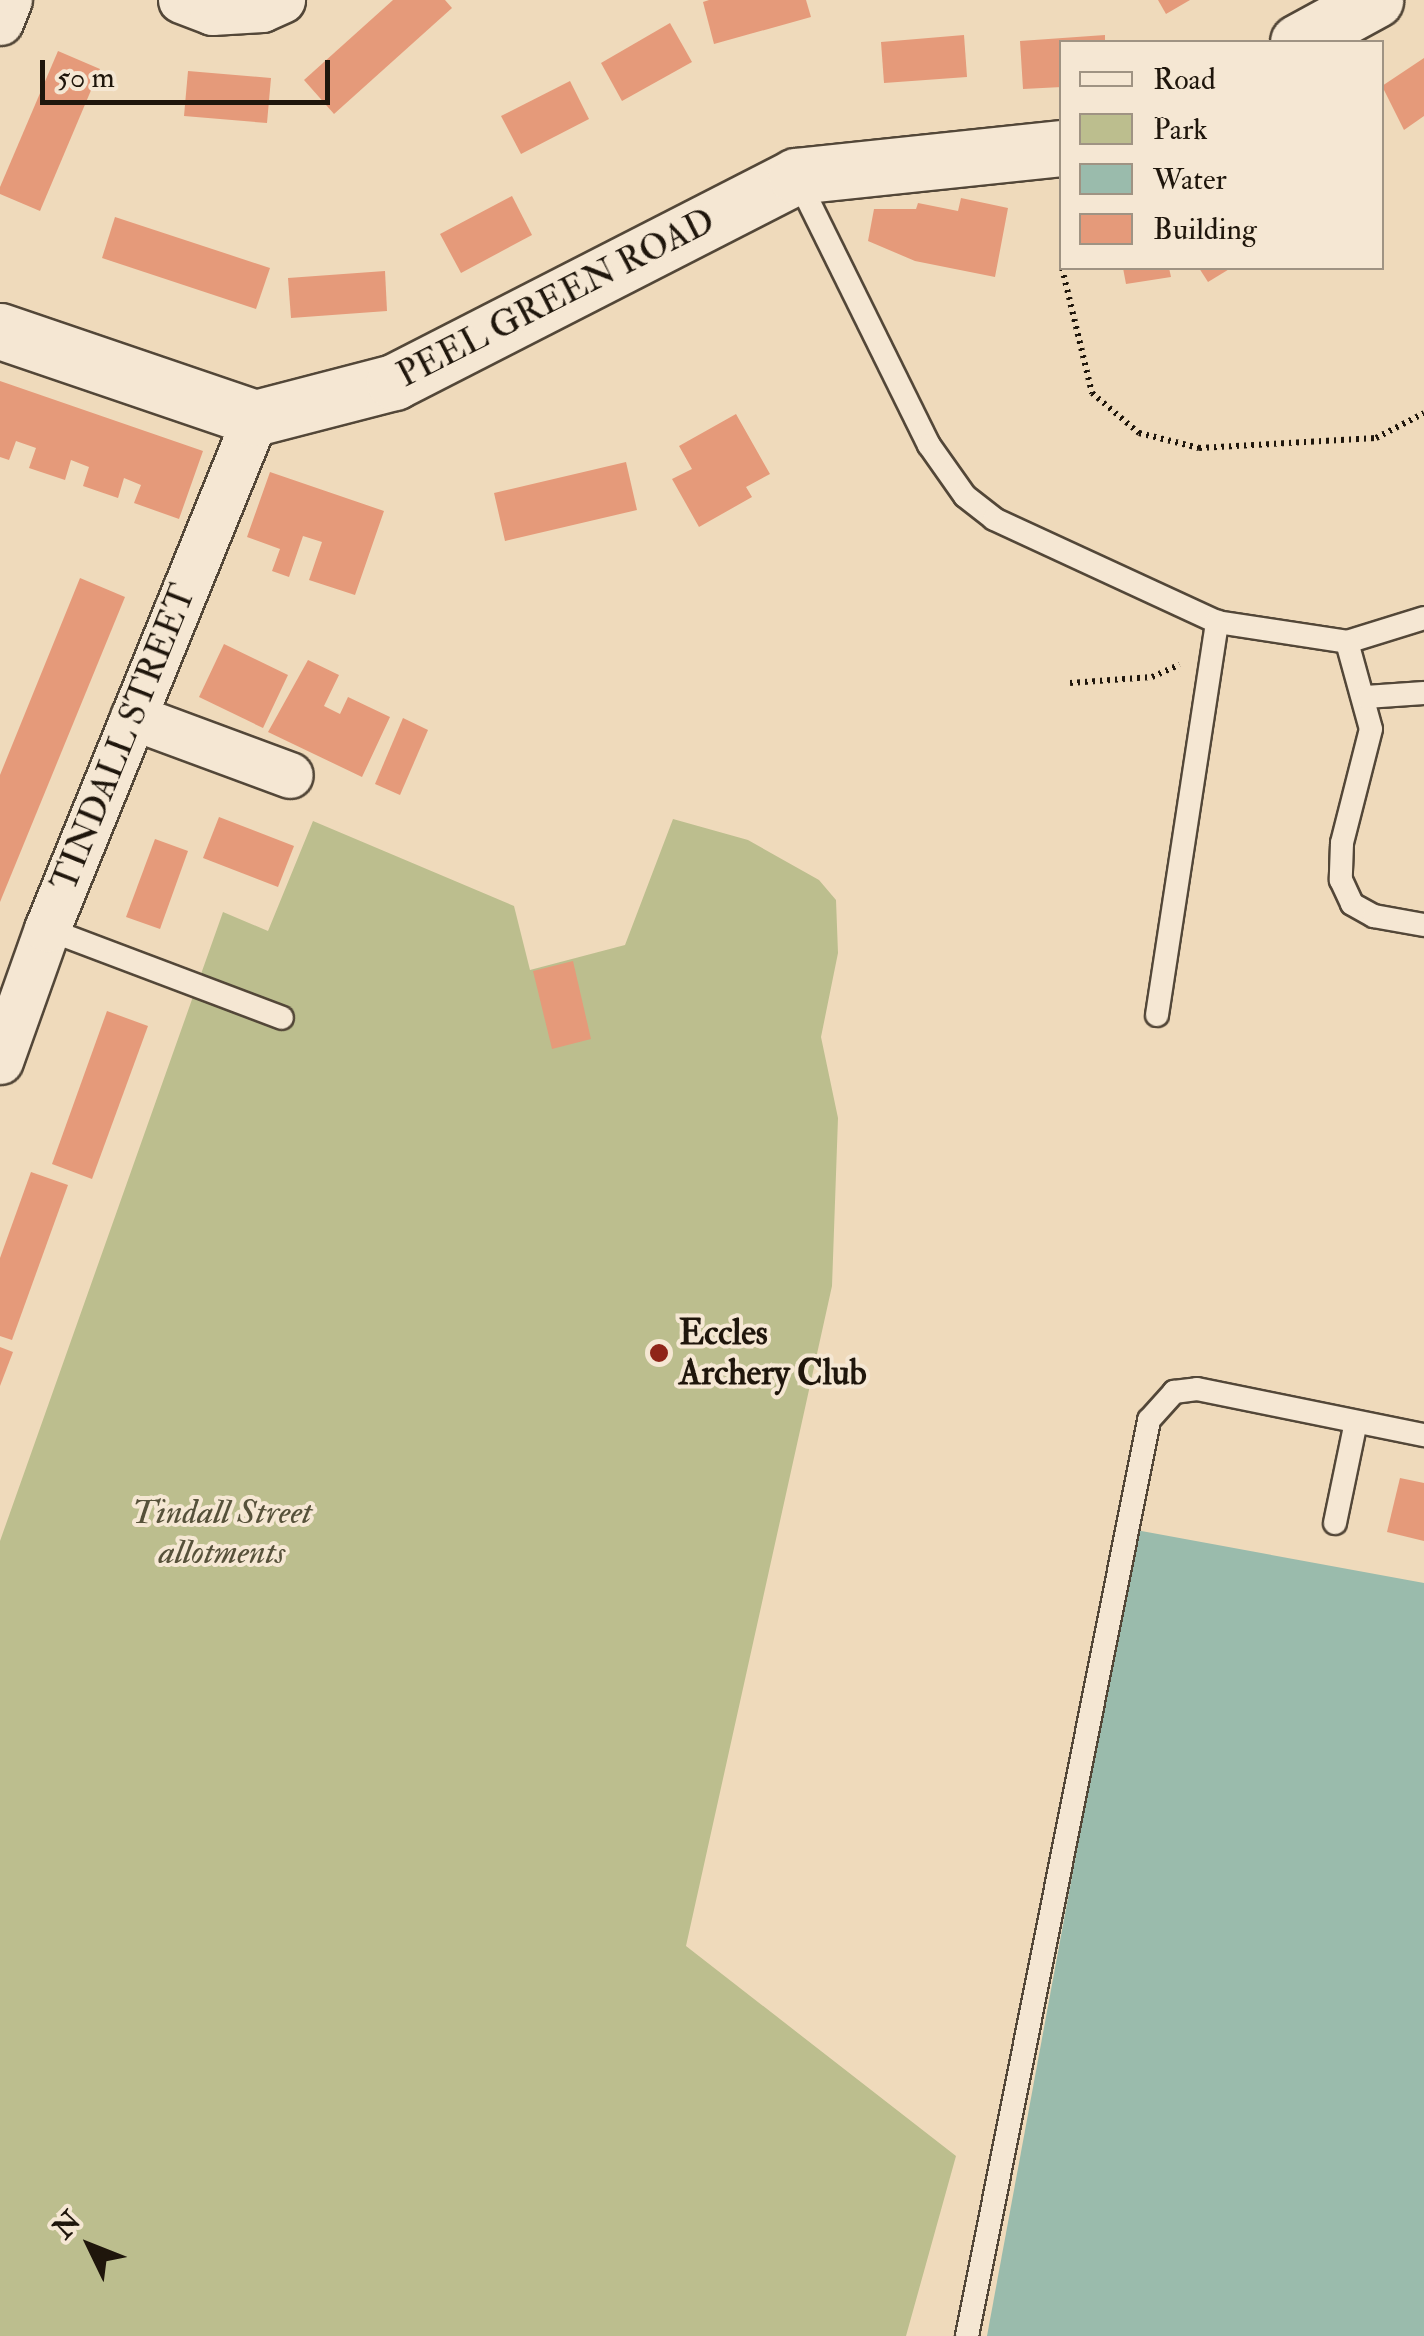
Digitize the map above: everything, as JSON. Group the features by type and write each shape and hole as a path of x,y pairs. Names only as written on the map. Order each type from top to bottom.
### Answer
{"street":[{"path":"0,22 9,0"},
{"path":"181,0 212,12 262,9 282,0"},
{"path":"1302,40 1375,0"},
{"name":"PEEL GREEN ROAD","path":"256,418 394,382 796,176 1059,148"},
{"path":"0,330 256,418"},
{"name":"TINDALL STREET","path":"0,1061 16,966 47,929 256,418"},
{"path":"133,717 290,775"}],"lane":[{"path":"796,176 929,445 965,496 1026,537 1217,622 1346,642 1424,618"},
{"path":"1157,1015 1217,622"},
{"path":"1346,642 1366,697 1370,729 1342,843 1341,880 1352,904 1424,926"},
{"path":"1366,697 1424,693"},
{"path":"47,929 282,1018"},
{"path":"967,2336 1150,1420 1174,1392 1196,1389 1424,1435"},
{"path":"1336,1523 1356,1422"}],"path":[{"path":"1063,270 1092,392 1139,434 1198,448 1376,438 1424,413"},
{"path":"1070,683 1152,677 1213,651"}],"green space":[{"name":"Tindall Street allotments","path":"673,819 748,840 819,880 836,900 838,953 821,1037 838,1118 832,1286 686,1946 956,2156 906,2336 0,2336 0,1541 223,912 268,931 313,821 514,906 530,970 625,945"}],"water":[{"path":"1136,1530 1424,1583 1424,2336 987,2336"}],"building":[{"path":"393,0 445,0 452,8 334,114 304,80"},
{"path":"806,0 811,17 714,44 703,2"},
{"path":"1158,0 1190,0 1166,14"},
{"path":"670,23 692,62 622,101 601,63"},
{"path":"964,35 967,77 884,83 881,42"},
{"path":"1105,35 1105,40 1059,40 1059,87 1023,89 1020,41"},
{"path":"58,51 100,69 40,211 0,194 0,187"},
{"path":"1424,58 1424,116 1404,130 1384,85"},
{"path":"188,71 271,78 267,123 184,116"},
{"path":"570,81 589,119 521,154 501,116"},
{"path":"512,196 532,235 461,273 440,234"},
{"path":"961,198 1008,208 995,277 915,261 868,241 874,209 916,209 918,203 958,211"},
{"path":"115,217 270,268 256,309 102,258"},
{"path":"1123,270 1169,270 1171,277 1126,284"},
{"path":"1200,270 1228,270 1208,282"},
{"path":"385,271 387,311 291,318 288,278"},
{"path":"0,381 203,451 179,519 134,503 141,485 124,478 118,498 83,486 89,467 71,460 65,480 29,468 36,448 16,441 9,460 0,457"},
{"path":"736,414 770,474 746,487 752,497 699,527 672,479 692,469 679,446"},
{"path":"626,462 637,510 505,541 494,493"},
{"path":"270,472 384,511 355,595 309,580 322,542 303,536 289,577 272,571 280,549 247,537"},
{"path":"80,578 125,597 0,902 0,775"},
{"path":"224,644 288,675 263,728 199,697"},
{"path":"308,660 339,675 324,706 340,714 348,697 390,717 362,777 268,732"},
{"path":"403,718 428,730 400,795 375,784"},
{"path":"219,817 294,846 278,887 203,858"},
{"path":"155,839 188,851 160,929 126,917"},
{"path":"573,961 591,1039 552,1049 533,971"},
{"path":"107,1011 148,1026 92,1179 52,1164"},
{"path":"31,1172 68,1185 12,1340 0,1336 0,1258"},
{"path":"0,1347 13,1352 0,1386"},
{"path":"1400,1478 1424,1483 1424,1541 1387,1532"}],"place":[{"name":"Eccles Archery Club","path":"659,1353"}]}
